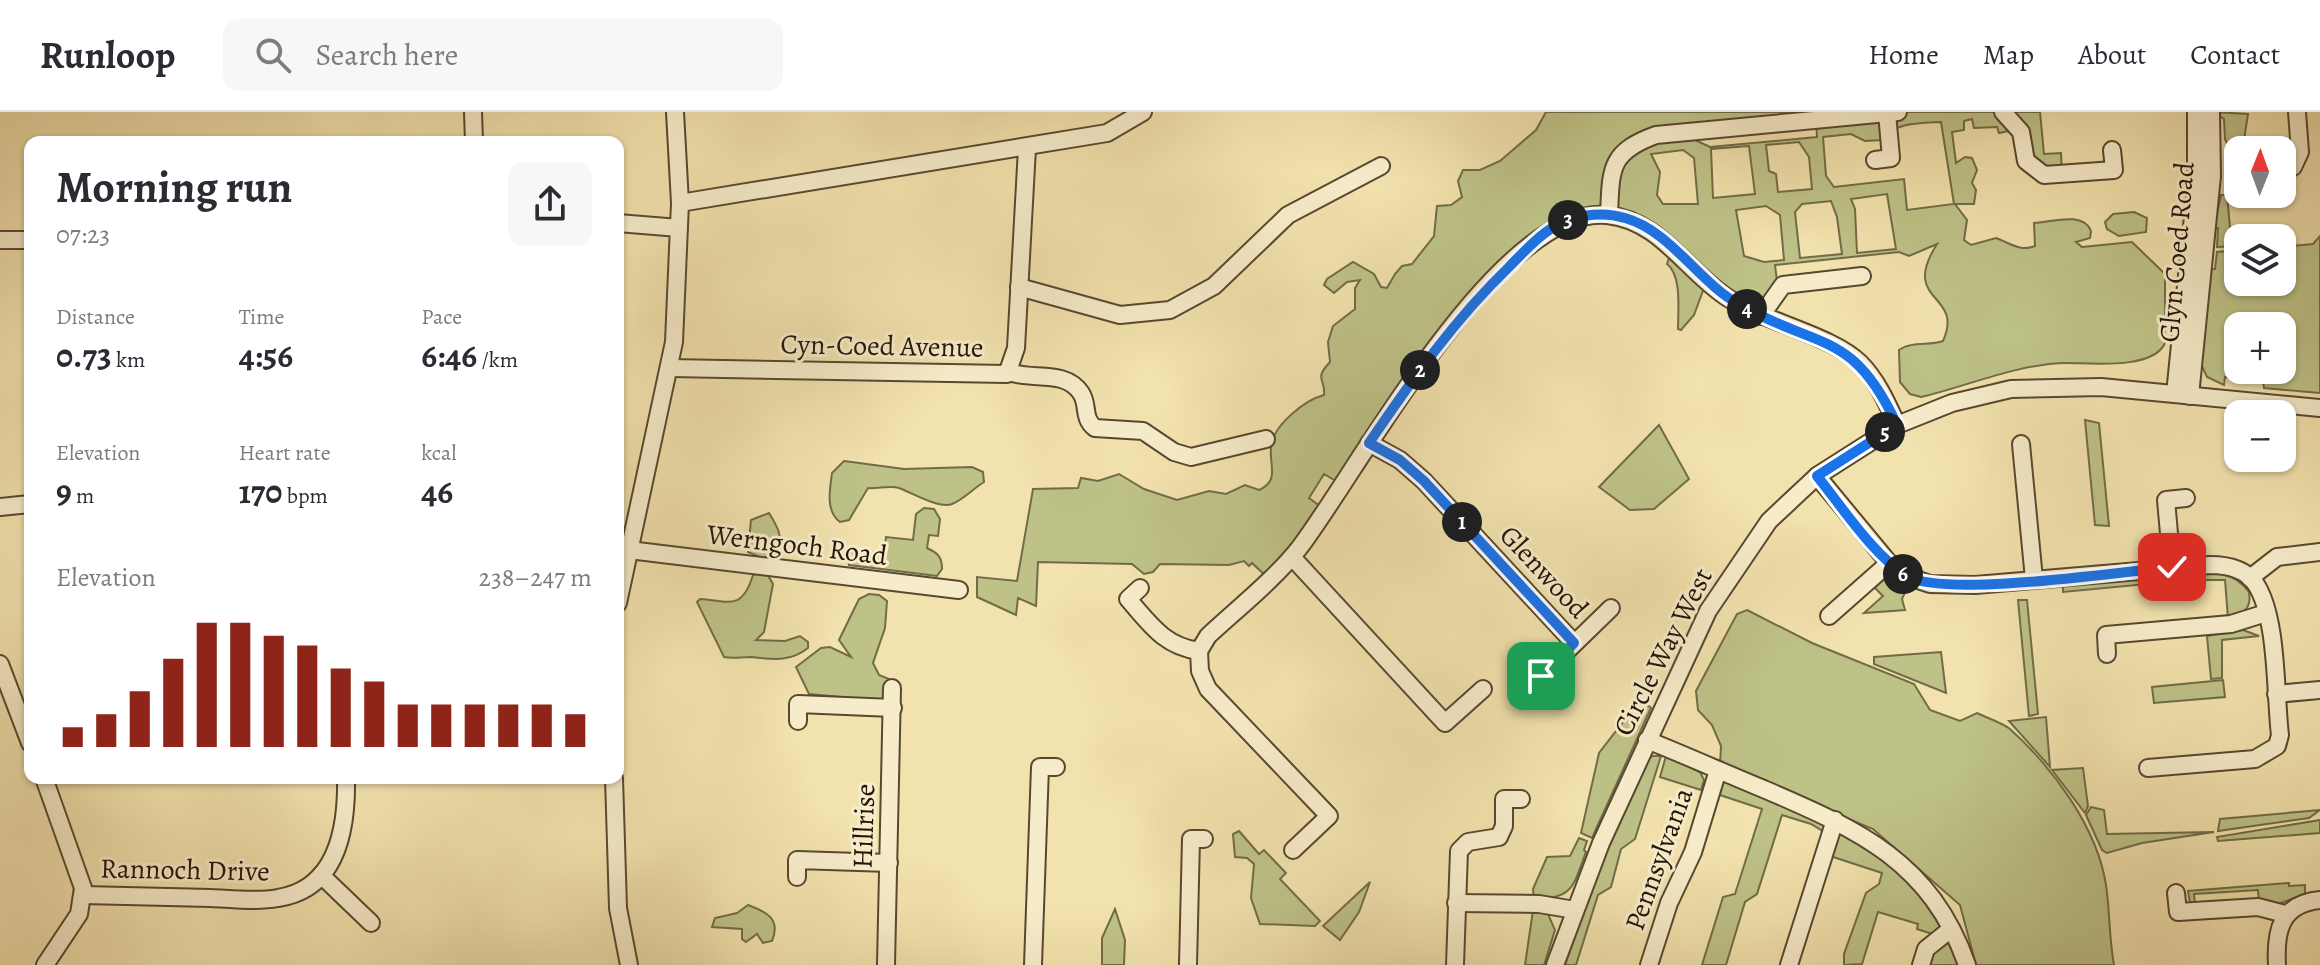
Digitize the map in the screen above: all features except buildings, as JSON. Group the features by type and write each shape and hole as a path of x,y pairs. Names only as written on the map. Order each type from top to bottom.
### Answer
{"street":[{"path":"473,112 474,136"},
{"path":"624,561 670,368 680,203 675,112"},
{"path":"680,203 1107,133 1143,112"},
{"path":"1609,215 1611,180 1617,157 1631,145 1656,135 1898,112"},
{"path":"2003,112 2021,132 2026,161 2044,175 2114,170 2112,150"},
{"name":"Glyn Coed Road","path":"2183,395 2195,201 2196,112"},
{"name":"Glyn Coed Road","path":"2183,395 2212,176 2211,112"},
{"path":"2296,161 2300,152 2297,112"},
{"path":"1875,160 1891,158 1887,113"},
{"name":"Cyn-Coed Avenue","path":"670,368 1003,375 1009,372 1016,348 1027,148"},
{"path":"1019,287 1120,315 1170,310 1187,304 1214,286 1288,215 1381,166"},
{"path":"1293,850 1329,816 1208,689 1200,671 1199,651 1208,636 1292,557 1451,327 1538,239 1571,219 1609,215 1649,229 1721,294 1761,316 1848,353 1876,383 1897,425"},
{"path":"624,223 679,228"},
{"path":"0,240 24,240"},
{"path":"1761,316 1783,285 1862,276"},
{"path":"1009,372 1069,381 1084,397 1087,418 1095,428 1143,431 1182,456 1266,439"},
{"name":"Circle Way West","path":"1555,965 1647,740 1720,590 1769,521 1817,476 1897,425 1952,403 2011,389 2073,386 2320,408"},
{"name":"Glenwood","path":"1369,443 1400,460 1424,481 1574,643"},
{"path":"2021,444 2034,579"},
{"path":"1817,476 1889,563 1918,581 1942,586 2220,565 2250,578 2266,613 2279,741 2263,758 2148,768"},
{"path":"2172,567 2166,500 2186,498"},
{"path":"0,507 24,505"},
{"name":"Werngoch Road","path":"627,540 959,590"},
{"path":"2250,578 2277,557 2320,552"},
{"path":"1292,557 1445,723 1483,689"},
{"path":"1829,616 1889,563"},
{"path":"1140,588 1128,599 1164,640 1199,651"},
{"name":"Glenwood","path":"1541,676 1611,608"},
{"path":"2107,654 2106,635 2231,624 2266,613"},
{"path":"0,664 24,727"},
{"name":"Hillrise","path":"886,965 892,688"},
{"path":"2276,694 2320,690"},
{"path":"798,721 798,704 893,708"},
{"name":"Pennsylvania","path":"1647,740 1860,833 1897,860 1930,895 1951,929 1967,965"},
{"path":"1033,965 1040,767 1056,767"},
{"name":"Pennsylvania","path":"1649,965 1669,903 1693,852 1718,770"},
{"path":"45,965 74,925 83,895 81,879 46,784"},
{"name":"Rannoch Drive","path":"83,895 266,900 297,893 321,875 337,852 342,838 346,784"},
{"path":"614,784 618,908 629,965"},
{"path":"1455,965 1459,851 1468,842 1499,837 1504,826 1504,799 1521,799"},
{"path":"1789,965 1835,820"},
{"path":"1188,965 1191,839 1204,839"},
{"path":"797,877 797,860 889,863"},
{"path":"321,875 371,923"},
{"path":"2176,893 2178,912 2258,907 2285,914"},
{"path":"2277,965 2276,942 2285,914 2291,908 2320,900"},
{"path":"1456,903 1539,904 1575,910"},
{"path":"1921,965 1926,949 1951,929"}],"green space":[{"path":"1546,112 2040,112 2044,154 2061,153 2062,175 2037,172 2019,129 1999,133 1997,127 1974,128 1972,119 1964,121 1964,130 1952,132 1956,163 1965,157 1972,158 1977,170 1972,183 1976,190 1974,204 1955,204 1967,220 1964,240 1971,245 1996,238 2030,248 2035,246 2034,223 2074,219 2087,225 2091,231 2090,238 2076,242 2082,247 2132,242 2165,274 2165,343 2148,358 2135,361 2029,367 1921,397 1910,394 1900,382 1899,350 1943,341 1948,325 1946,314 1928,288 1925,278 1927,263 1937,244 1909,256 1899,252 1775,265 1778,289 1761,316 1649,229 1583,216 1495,281 1341,484 1324,474 1309,498 1324,509 1268,578 1252,563 1249,566 1244,561 1229,565 1160,564 1153,572 1144,574 1132,564 1038,562 1036,606 1018,598 1016,615 977,597 977,577 1017,581 1033,489 1078,488 1081,478 1098,481 1119,474 1144,489 1177,500 1209,491 1226,494 1245,485 1259,490 1265,486 1271,477 1271,447 1277,430 1308,402 1324,395 1321,376 1330,362 1328,342 1333,326 1355,309 1355,288 1360,280 1347,282 1334,293 1324,285 1327,279 1353,262 1374,274 1381,287 1387,288 1402,266 1412,264 1434,236 1437,206 1451,205 1462,197 1458,181 1463,170 1480,170 1500,161 1536,130","holes":["1816,120 1817,137 1710,147 1695,140 1694,130","1941,122 1954,204 1907,210 1904,179 1834,187 1826,176 1823,137 1851,134 1865,141 1882,140 1901,127","1799,142 1809,157 1812,189 1778,192 1776,174 1769,171 1766,145","1749,146 1755,194 1713,198 1711,149","1683,150 1694,158 1698,204 1663,204 1657,195 1660,172 1651,154","1887,194 1896,249 1857,253 1855,209 1851,199","1831,201 1837,217 1842,254 1800,258 1795,212 1802,204","1766,206 1780,215 1784,260 1764,262 1744,256 1736,210"]},
{"path":"2214,112 2248,114 2245,136 2225,136 2224,119"},
{"path":"2221,195 2224,195 2224,208 2228,208 2230,224 2224,224 2224,247 2217,247 2218,228 2214,228"},
{"path":"2134,212 2147,218 2146,232 2119,236 2107,229 2105,222 2113,214"},
{"path":"2320,236 2320,393 2264,388 2263,384 2296,384 2296,312 2224,312 2224,385 2207,377 2199,360 2209,269 2215,269 2217,252 2224,251 2224,296 2296,296 2296,246 2313,244"},
{"path":"1669,258 1704,288 1694,315 1681,330 1678,329 1677,285 1667,264"},
{"path":"2085,420 2099,423 2109,526 2095,525"},
{"path":"1659,425 1689,479 1654,509 1630,510 1599,487"},
{"path":"844,461 904,469 972,467 983,472 984,482 960,500 947,505 896,487 868,488 849,520 840,522 832,512 830,493 832,473"},
{"path":"924,508 934,509 940,519 938,536 929,535 927,548 940,558 942,569 937,576 849,565 847,552 884,553 886,537 913,540 916,514"},
{"path":"769,513 778,528 780,543 777,555 762,558 748,552 751,520"},
{"path":"766,572 773,584 764,632 756,640 785,641 800,636 808,642 808,648 780,659 724,657 697,602 700,599 727,602 739,599 753,575"},
{"path":"2190,573 2215,573 2237,580 2249,592 2248,607 2228,618 2225,580 2191,580"},
{"path":"2189,574 2189,580 2063,592 2063,585"},
{"path":"1887,577 1907,588 1902,599 1905,610 1864,613 1883,596 1874,587"},
{"path":"869,594 879,595 887,601 885,628 873,663 879,675 889,679 884,701 809,694 796,667 821,648 830,647 851,657 839,640 859,599"},
{"path":"2018,600 2027,600 2038,714 2029,716"},
{"path":"1747,610 1812,643 1914,684 1930,710 1960,721 1977,713 2006,727 2026,745 2071,800 2093,842 2106,885 2114,965 1976,965 1960,905 1873,829 1720,765 1721,746 1712,725 1698,710 1696,691 1737,614"},
{"path":"2243,630 2259,636 2222,640 2222,678 2211,679 2207,636"},
{"path":"1941,652 1946,693 1874,664 1874,657"},
{"path":"2223,680 2225,697 2154,703 2152,687"},
{"path":"1641,699 1651,708 1592,838 1581,833 1599,753"},
{"path":"2046,717 2050,767 2009,721"},
{"path":"1661,756 1635,839 1621,849 1611,887 1598,895 1576,965 1565,965 1603,855 1646,759"},
{"path":"1666,756 1700,772 1704,780 1701,790 1660,777"},
{"path":"2083,768 2088,806 2085,813 2052,770"},
{"path":"1718,770 1835,820 1914,877 1967,965 1932,965 1922,960 1939,936 1917,929 1918,924 1878,912 1862,964 1844,965 1844,954 1866,893 1879,884 1882,873 1824,854 1829,835 1811,824 1782,815 1757,894 1745,902 1726,965 1702,965 1723,897 1735,894 1762,809 1711,792"},
{"path":"2091,807 2104,810 2107,834 2214,832 2142,843 2107,853 2102,850 2086,815"},
{"path":"2320,810 2309,818 2218,831 2220,819"},
{"path":"2320,820 2320,833 2218,841 2217,837"},
{"path":"1239,831 1259,854 1264,850 1286,873 1280,879 1320,921 1315,926 1260,924 1251,898 1254,864 1247,858 1235,857 1233,834"},
{"path":"1579,838 1587,841 1586,852 1570,888 1557,896 1534,899 1533,889 1547,857 1570,856"},
{"path":"1370,882 1359,912 1340,940 1323,926"},
{"path":"2289,883 2289,886 2305,885 2305,894 2278,904 2259,902 2258,890 2194,894 2195,904 2190,903 2188,891"},
{"path":"748,905 770,917 775,927 772,941 763,943 757,934 746,942 742,939 742,929 712,927 715,918 737,913"},
{"path":"1115,909 1125,940 1124,965 1102,965 1102,938"},
{"path":"1533,910 1548,914 1555,930 1544,965 1525,965"}],"route":[{"path":"1541,676 1574,643 1424,481 1400,460 1369,443 1451,327 1472,304 1549,230 1583,216 1624,217 1649,229 1721,294 1757,315 1838,347 1860,363 1876,383 1897,425 1817,476 1889,563 1909,577 1950,586 2172,567"}]}
